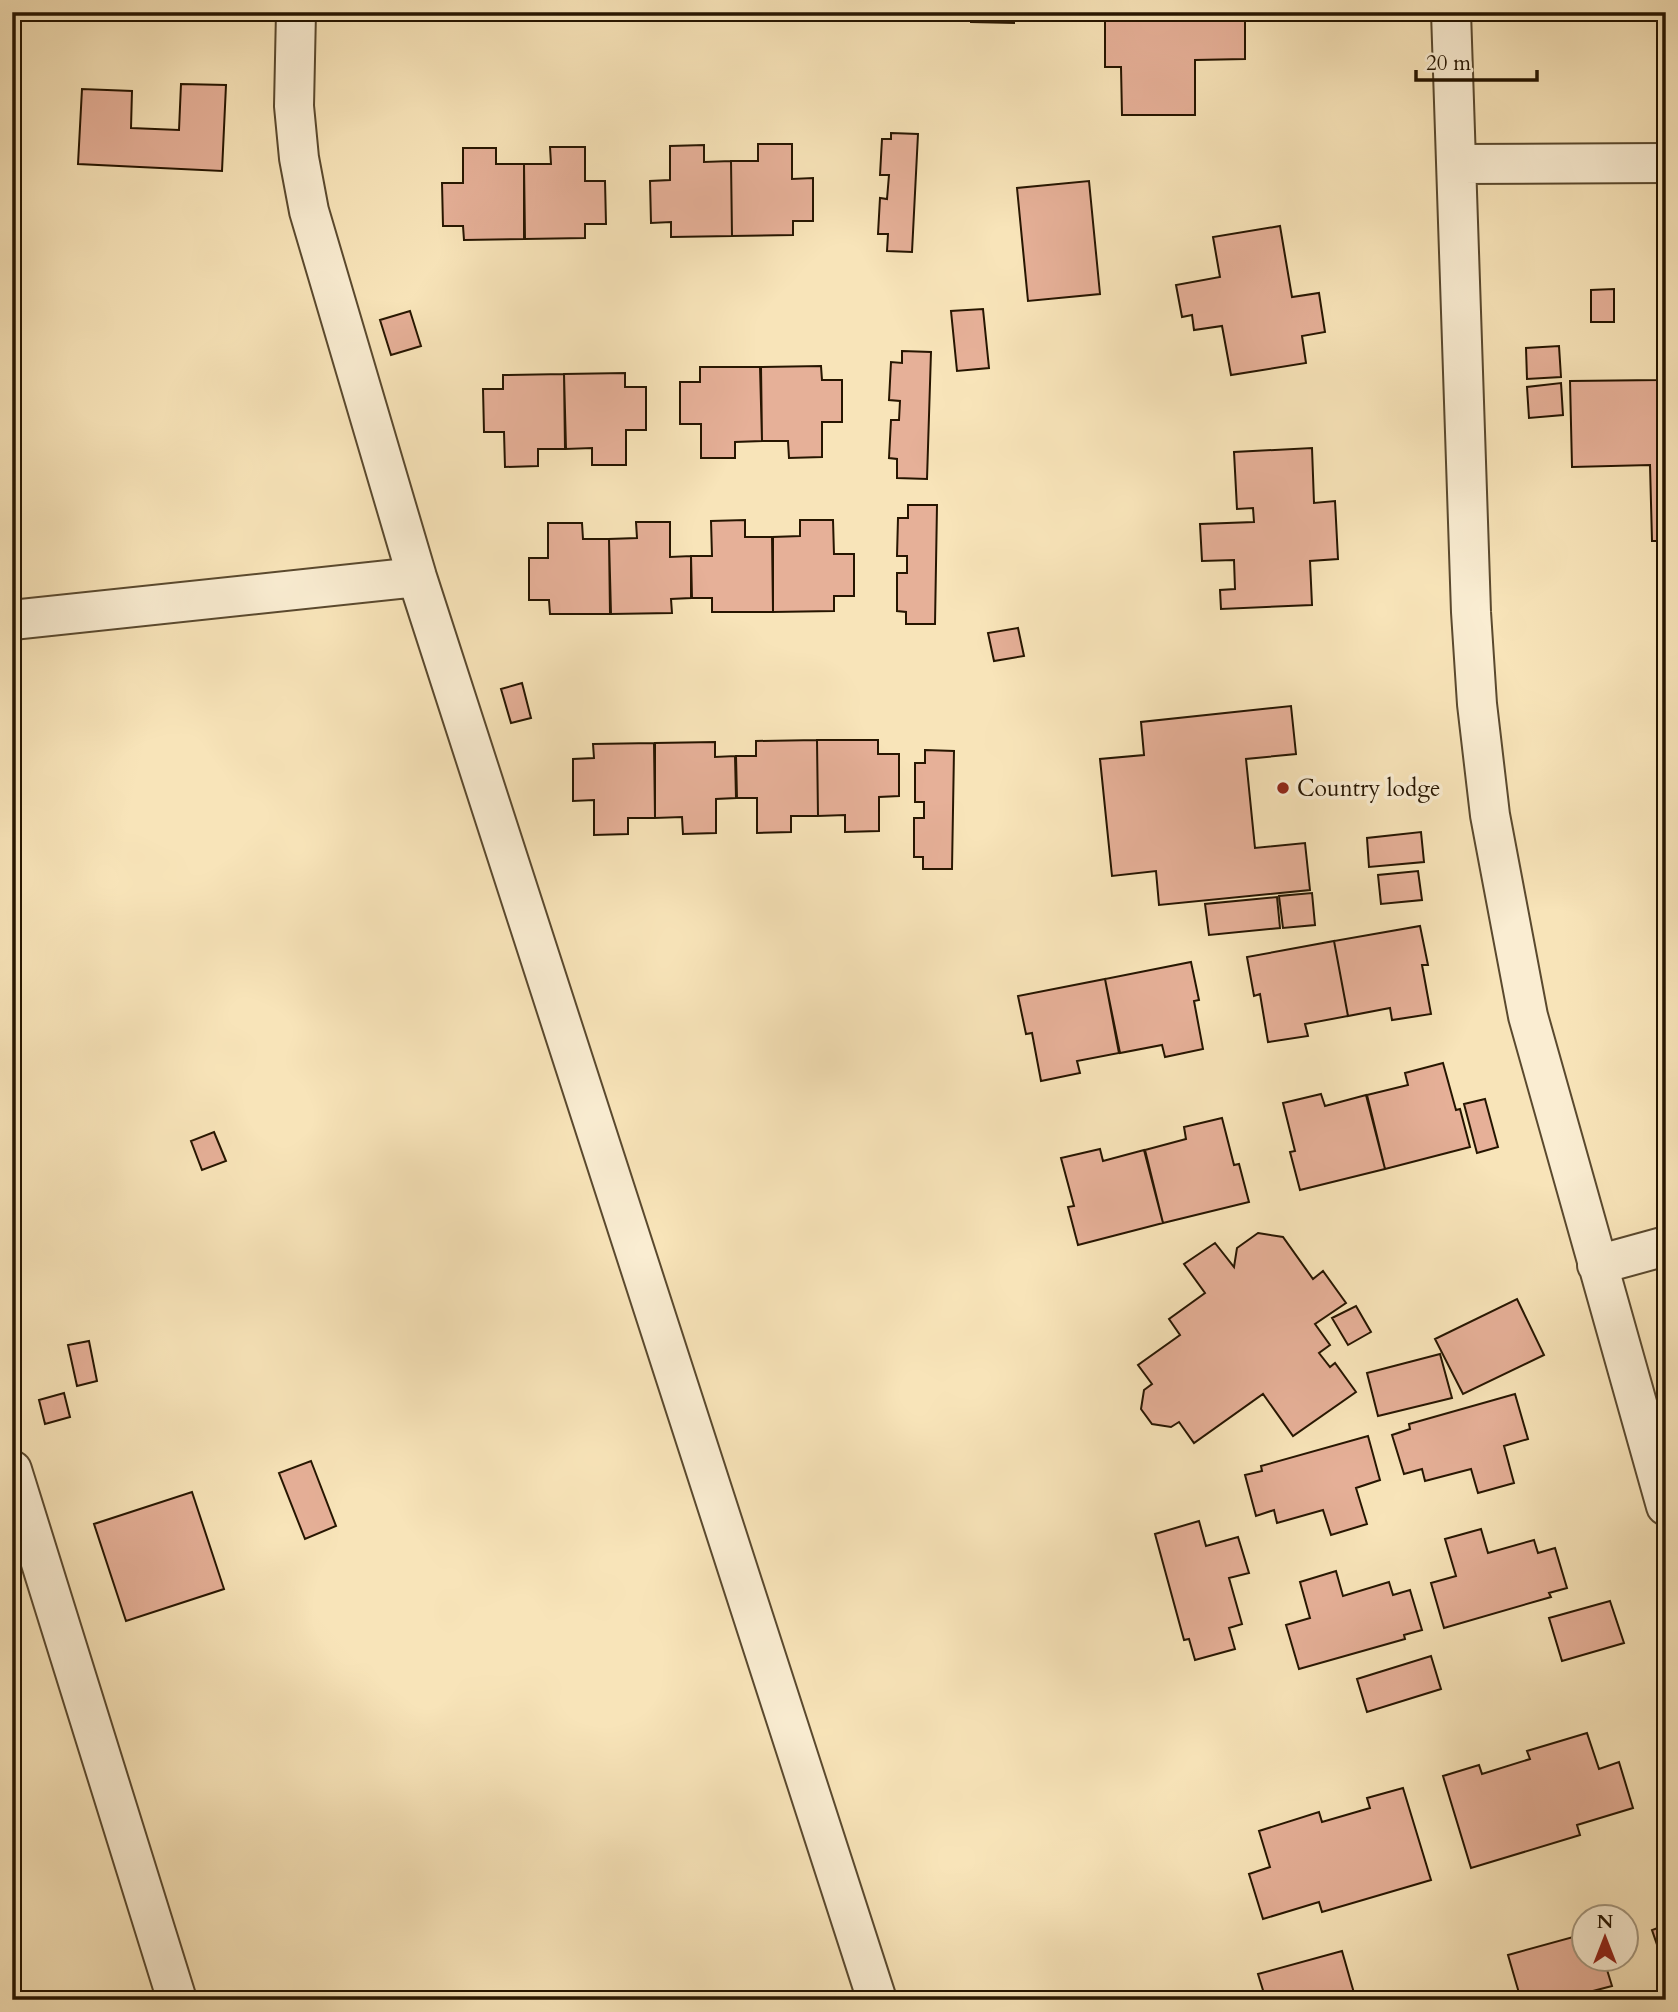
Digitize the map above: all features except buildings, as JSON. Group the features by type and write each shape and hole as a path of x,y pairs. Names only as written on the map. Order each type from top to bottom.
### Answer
{"street":[{"path":"296,12 294,106 299,158 309,211 417,577 877,2000"},
{"path":"1451,12 1471,612 1477,704 1490,815 1528,1016 1666,1506"},
{"path":"1458,164 1666,163"},
{"path":"12,620 417,577"},
{"path":"1597,1265 1666,1246"},
{"path":"12,1470 177,2000"}],"place":[{"name":"Country lodge","path":"1283,788"}]}
